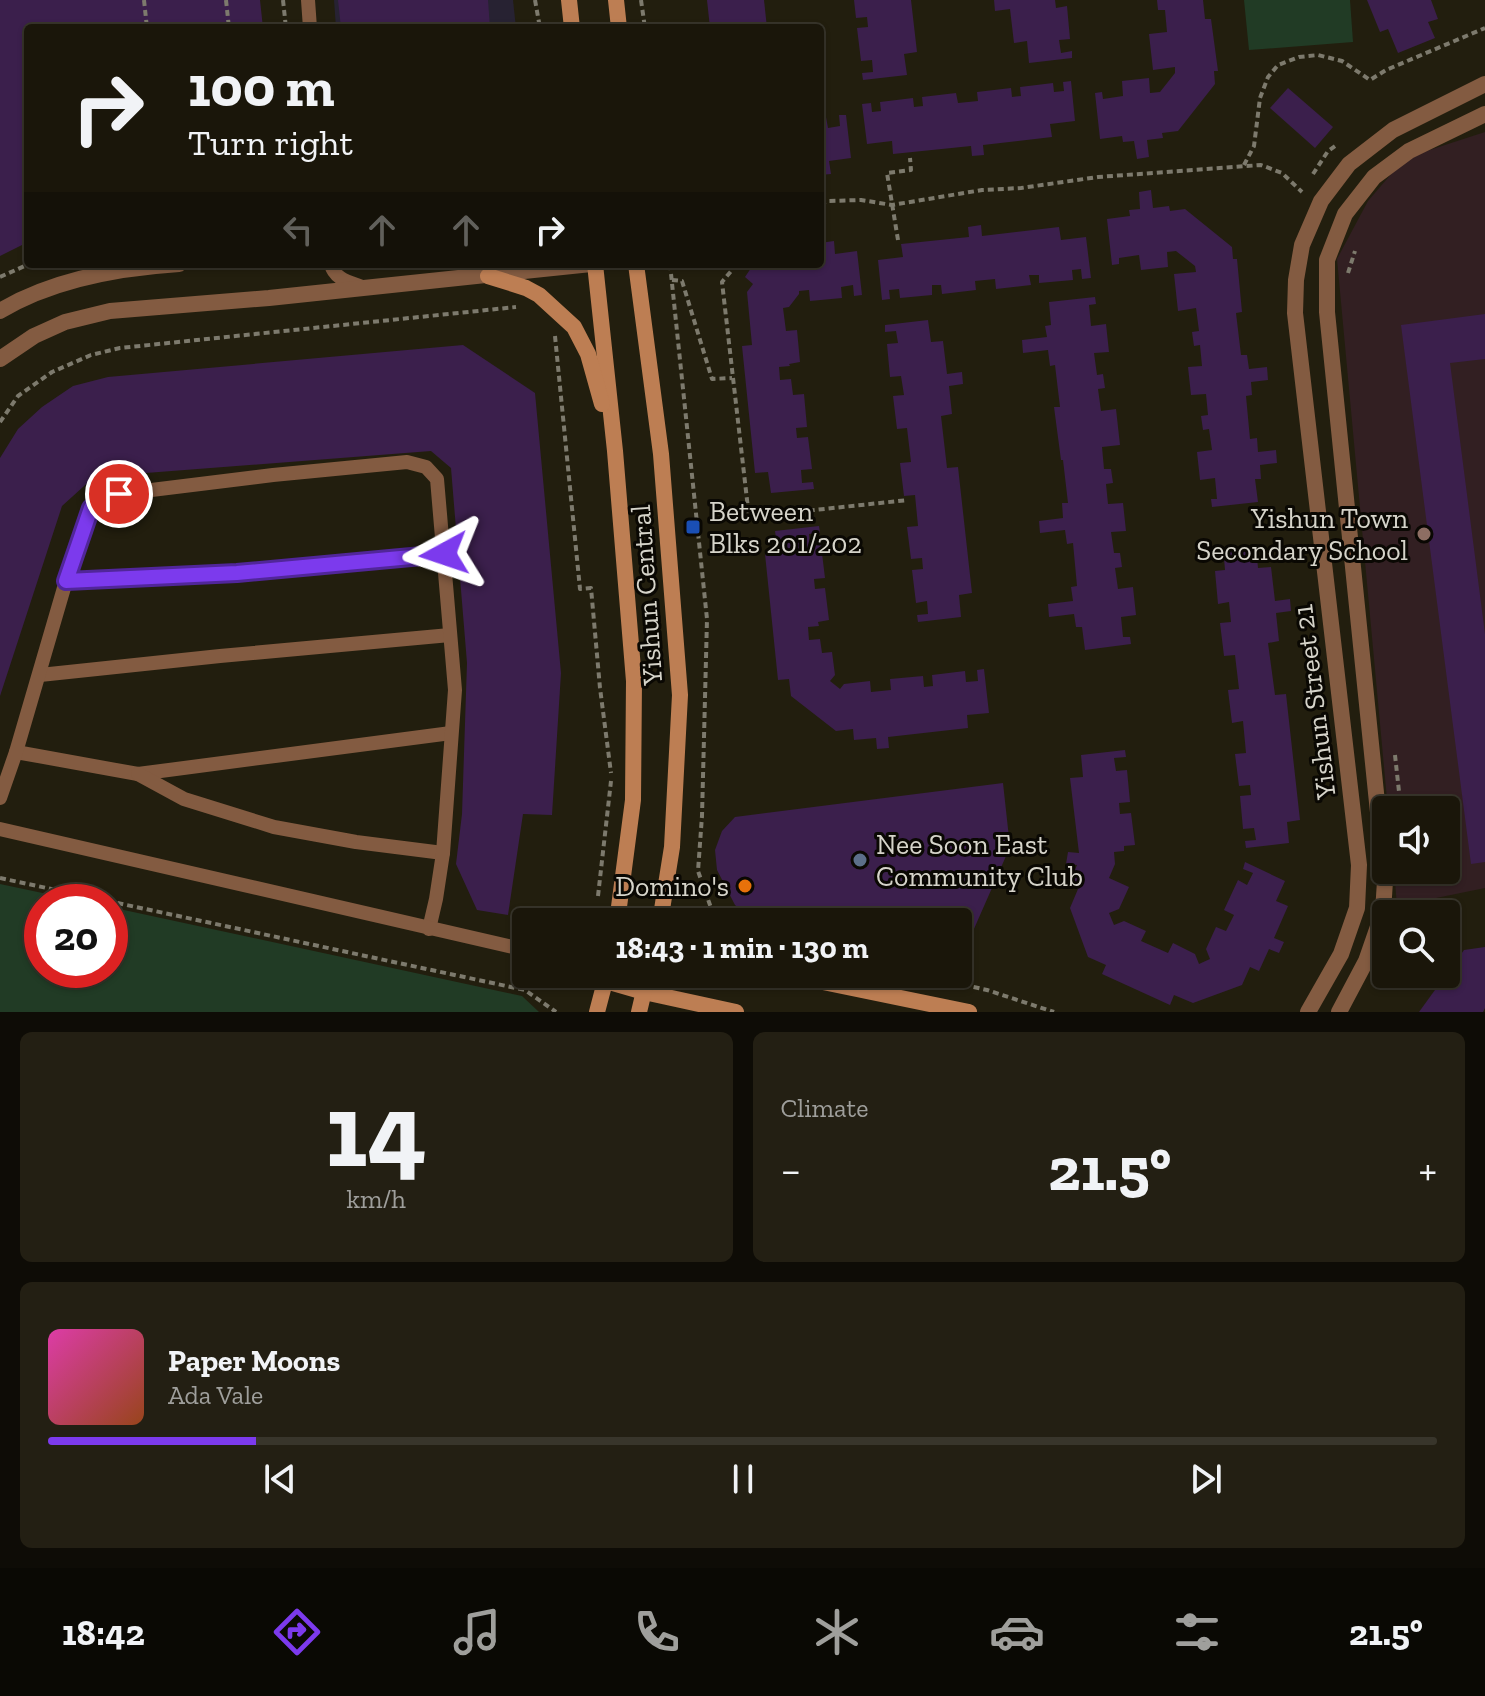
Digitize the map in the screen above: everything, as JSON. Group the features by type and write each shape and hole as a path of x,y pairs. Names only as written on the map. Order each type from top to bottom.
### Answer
{"main road":[{"path":"569,0 572,24"},
{"path":"616,0 619,24"},
{"name":"Yishun Central","path":"593,268 615,451 634,681 633,800 619,908"},
{"name":"Yishun Central","path":"637,268 661,454 680,695 672,847 662,908"},
{"path":"488,276 539,295 574,327 588,354 615,451"},
{"path":"597,1012 604,988"},
{"path":"633,988 736,1012"},
{"path":"639,1012 645,988"},
{"path":"852,988 969,1012"}],"street":[{"name":"Yishun Street 21","path":"1308,1012 1341,954 1357,908 1359,865 1295,313 1302,245 1321,201 1349,164 1393,130 1485,84"},
{"name":"Yishun Street 21","path":"1339,1012 1366,961 1383,912 1385,881 1327,312 1327,260 1345,214 1374,177 1409,151 1485,114"},
{"path":"0,311 18,300 70,282 140,268"},
{"path":"0,359 34,336 65,322 110,311 558,268"}],"lane":[{"path":"308,0 310,24"},
{"path":"332,268 343,280 366,288"},
{"path":"0,798 91,508 106,497 119,494 273,475 407,462 426,467 437,479 455,690 443,853 429,929"},
{"path":"66,581 237,573 444,554"},
{"path":"40,675 450,635"},
{"path":"16,752 138,774 451,733"},
{"path":"138,774 184,799 274,827 443,853"},
{"path":"0,829 512,947"}],"path":[{"path":"144,0 147,24"},
{"path":"226,0 229,24"},
{"path":"283,0 286,24"},
{"path":"535,0 539,24"},
{"path":"641,0 644,24"},
{"path":"1244,165 1254,146 1260,98 1268,77 1278,65 1299,57 1318,55 1342,61 1370,80 1386,70 1485,28"},
{"path":"898,240 887,173 911,170 910,158"},
{"path":"824,202 861,200 892,205 982,190 1244,165 1261,165 1282,173 1302,192"},
{"path":"1349,272 1357,246"},
{"path":"0,277 24,266"},
{"path":"670,268 707,619 698,871 711,908"},
{"path":"734,268 722,282 749,517 908,500"},
{"path":"671,280 682,281 712,379 732,378"},
{"path":"1395,753 1400,796"},
{"path":"0,878 525,990 556,1012"},
{"path":"972,987 1054,1012"}],"shaded area":[{"path":"334,0 513,0 516,24 336,24"},
{"name":"Yishun Town Secondary School","path":"1485,132 1485,888 1426,900 1396,900 1395,884 1460,884 1460,796 1387,796 1337,259 1368,201 1405,158"}],"green space":[{"path":"1244,0 1350,0 1353,42 1249,50"},
{"path":"0,884 24,889 24,988 128,988 128,911 522,996 539,1012 0,1012"}],"building":[{"path":"0,0 260,0 263,24 24,24 24,244 0,256"},
{"path":"338,0 488,0 490,24 341,24"},
{"path":"707,0 764,0 767,24 710,24"},
{"path":"854,0 911,0 917,52 904,54 907,75 863,80 862,73 873,72 872,60 861,61 857,28 868,27 867,17 856,18"},
{"path":"994,0 1055,0 1056,8 1067,6 1070,39 1059,40 1061,53 1072,51 1072,58 1029,63 1027,41 1014,43 1010,9 995,11"},
{"path":"1157,0 1203,0 1205,19 1211,19 1218,71 1214,71 1215,84 1178,131 1162,133 1163,138 1147,140 1149,157 1137,159 1134,141 1123,142 1122,136 1100,139 1095,93 1102,92 1103,99 1123,96 1122,81 1149,78 1150,93 1160,92 1175,73 1175,67 1153,70 1149,34 1167,32 1165,10 1158,10"},
{"path":"1367,0 1431,0 1438,19 1428,22 1435,38 1398,53 1388,29 1380,32"},
{"path":"1071,81 1075,121 1050,124 1052,137 983,145 984,155 972,156 971,146 893,154 892,141 867,144 862,104 871,103 872,112 881,111 880,102 913,98 914,107 923,106 922,97 956,93 958,103 978,101 977,92 1011,88 1012,97 1021,96 1020,87 1053,83 1054,92 1064,91 1063,82"},
{"path":"1288,88 1333,127 1315,148 1270,108"},
{"path":"839,115 846,115 851,158 829,161 831,174 824,175 824,117 828,128 840,126"},
{"path":"1151,190 1153,208 1169,206 1170,211 1185,209 1232,247 1233,259 1237,259 1242,312 1236,313 1241,355 1247,355 1249,369 1267,367 1268,380 1251,382 1252,395 1246,396 1250,439 1257,438 1258,452 1276,450 1277,463 1260,465 1261,479 1255,479 1258,502 1212,507 1211,499 1217,499 1215,478 1200,480 1197,452 1212,450 1209,429 1203,430 1201,416 1208,415 1206,394 1191,395 1188,367 1202,366 1200,345 1194,346 1192,332 1199,331 1196,308 1178,311 1174,274 1196,272 1195,266 1176,251 1167,252 1168,267 1141,270 1139,255 1119,258 1119,264 1112,265 1107,219 1130,216 1129,210 1140,209 1139,192"},
{"path":"981,225 982,236 1059,227 1061,240 1086,237 1091,278 1082,279 1081,269 1072,270 1073,280 1039,283 1039,275 1029,275 1031,285 996,289 995,279 975,281 976,290 942,294 941,285 932,285 932,295 900,298 899,289 889,290 890,299 882,300 878,260 903,257 901,244 969,237 968,227"},
{"path":"834,241 835,254 857,251 862,295 854,296 853,285 841,287 842,298 810,301 809,290 799,291 789,307 783,308 786,331 797,330 800,362 779,367 780,380 791,379 793,395 804,394 807,427 796,428 797,438 808,437 812,469 801,470 802,483 813,482 814,489 771,493 768,472 755,473 742,346 752,345 747,292 753,284 745,277 751,268 824,268 824,242"},
{"path":"1095,297 1096,304 1089,305 1091,326 1106,324 1109,352 1094,353 1097,375 1103,374 1105,388 1098,389 1101,411 1116,409 1120,445 1102,447 1104,469 1111,469 1113,483 1106,484 1108,504 1123,503 1126,531 1111,532 1114,553 1120,553 1122,567 1115,568 1118,589 1133,587 1136,615 1121,617 1123,637 1130,637 1131,644 1085,650 1082,627 1076,627 1074,614 1049,617 1048,604 1073,601 1071,587 1077,586 1073,543 1067,544 1065,530 1040,533 1039,521 1063,518 1062,503 1068,503 1054,407 1060,407 1055,365 1050,366 1048,350 1023,353 1022,340 1047,337 1045,326 1051,325 1049,302"},
{"path":"1485,314 1485,359 1450,363 1485,634 1485,862 1471,864 1401,325"},
{"path":"928,320 931,342 943,341 947,374 962,372 963,384 949,386 952,414 941,416 947,468 958,467 972,593 959,595 961,617 918,622 917,615 928,614 927,601 916,603 912,570 923,569 922,558 911,559 907,527 918,526 915,495 904,496 900,463 911,462 907,428 897,429 893,396 904,395 901,376 890,377 887,344 898,343 896,331 885,332 885,325"},
{"path":"463,345 535,393 561,673 552,815 523,814 508,915 477,910 456,864 462,814 467,663 451,468 431,451 94,477 62,506 0,696 0,458 18,429 42,407 73,386 108,377"},
{"path":"819,526 820,533 809,534 810,546 821,545 825,578 814,579 815,589 825,588 829,620 818,622 819,626 808,627 809,640 820,639 822,653 832,652 835,675 830,681 840,689 844,684 870,681 871,692 891,690 890,679 923,676 924,687 933,686 932,675 965,671 966,682 978,681 977,670 984,669 989,713 967,715 968,728 888,737 889,748 877,749 876,738 854,740 853,729 836,731 791,696 789,679 778,680 765,554 778,553 775,531"},
{"path":"1256,547 1258,568 1271,567 1275,601 1290,599 1291,611 1276,613 1279,641 1268,643 1275,695 1286,694 1300,820 1287,822 1289,843 1246,848 1245,841 1256,840 1254,828 1243,829 1240,796 1251,795 1250,785 1239,786 1235,754 1246,753 1243,721 1232,723 1228,690 1239,689 1235,655 1224,656 1220,623 1231,622 1229,602 1218,604 1215,571 1225,570 1224,558 1213,559 1212,552"},
{"path":"1125,750 1126,757 1114,758 1116,771 1127,770 1130,802 1119,803 1120,814 1131,813 1135,845 1124,846 1124,851 1114,852 1115,864 1109,878 1129,887 1119,909 1109,913 1114,925 1124,921 1146,931 1141,941 1168,953 1173,943 1195,954 1199,964 1210,959 1206,949 1216,927 1226,931 1234,915 1224,910 1238,880 1247,885 1253,873 1243,869 1245,862 1285,881 1276,901 1288,906 1274,938 1284,942 1279,953 1269,949 1259,971 1250,967 1242,985 1193,1003 1174,995 1170,1005 1102,974 1106,965 1088,957 1070,908 1078,889 1069,884 1077,865 1066,864 1068,852 1079,853 1070,778 1083,777 1081,755"},
{"name":"Nee Soon East Community Club","path":"1003,783 1010,847 972,933 972,908 739,908 717,870 715,850 722,831 735,817"},
{"path":"1485,947 1483,1012 1419,1012 1436,988 1460,988 1460,956 1464,950"}],"place":[{"name":"Between Blks 201/202","path":"693,527"},
{"name":"Yishun Town Secondary School","path":"1424,534"},
{"name":"Nee Soon East Community Club","path":"860,860"},
{"name":"Domino's","path":"745,886"}],"route":[{"path":"119,494 106,497 91,508 66,581 237,573 444,554"}]}
